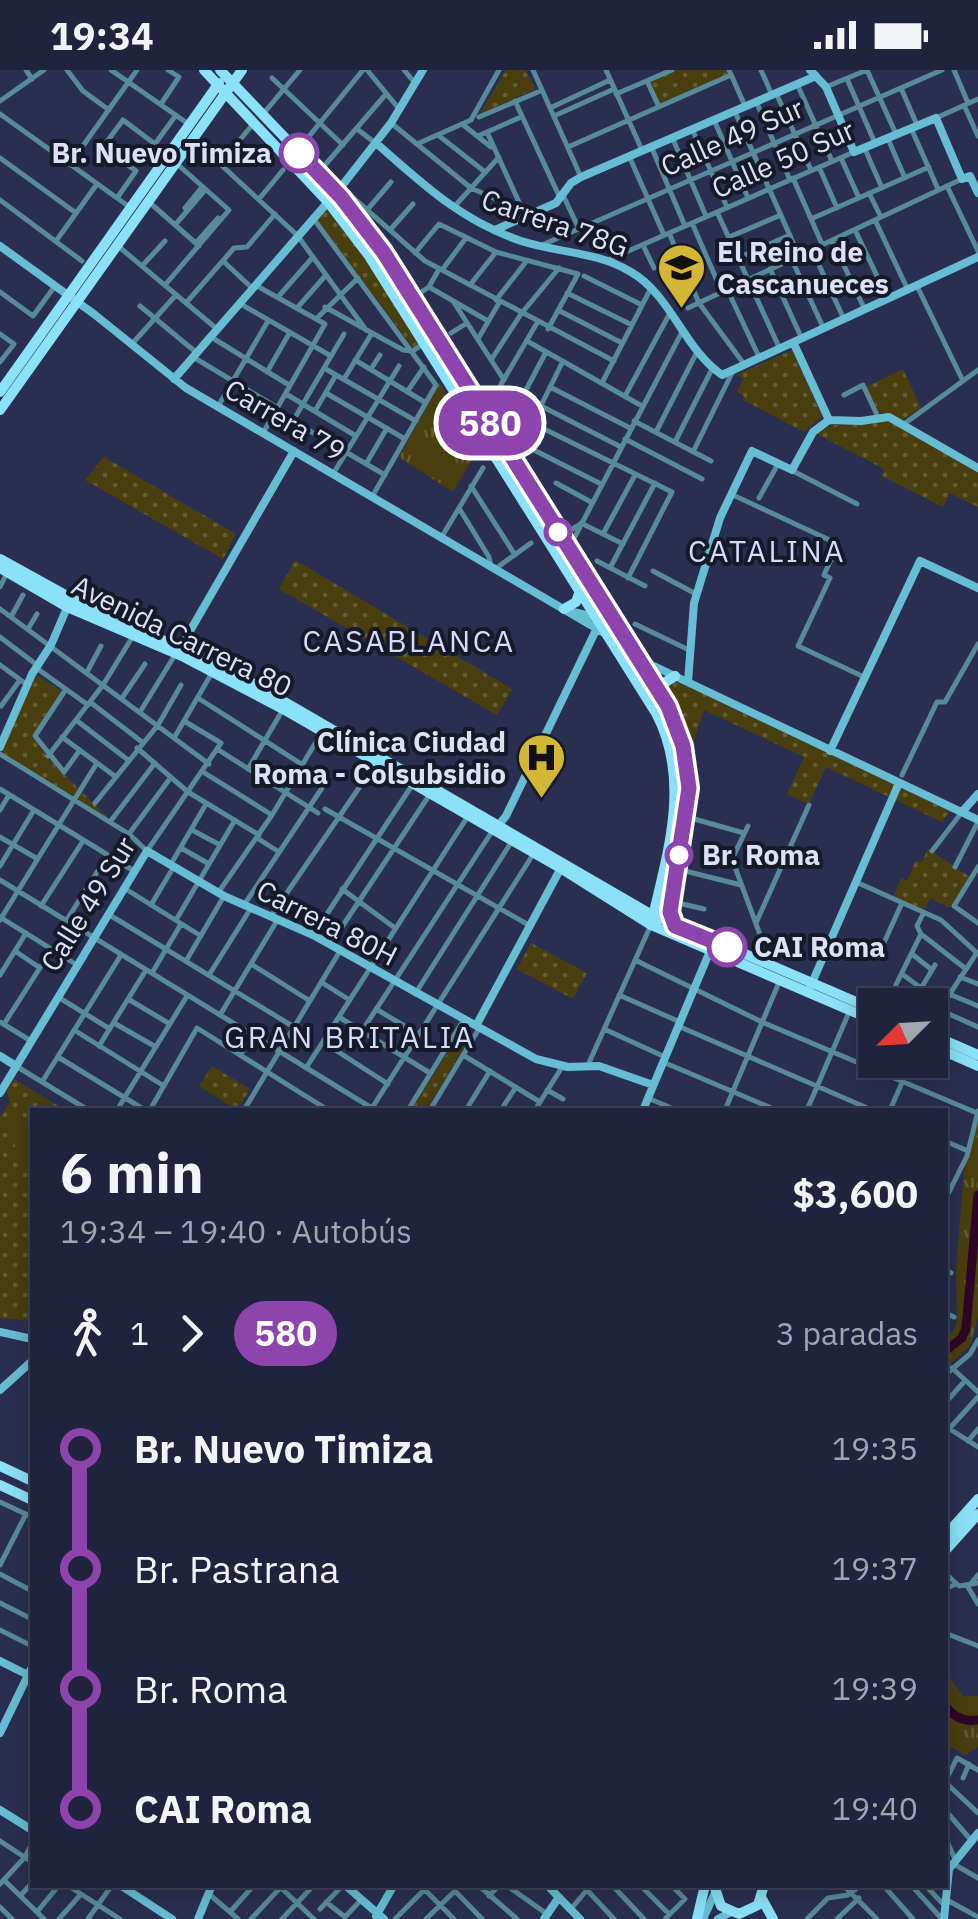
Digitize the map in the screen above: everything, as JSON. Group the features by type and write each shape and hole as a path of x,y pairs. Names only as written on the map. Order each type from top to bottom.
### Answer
{"main road":[{"path":"204,70 328,202 369,256 418,347 476,428 634,676 664,730 676,780 673,821 655,920"},
{"path":"0,392 118,246 193,139 227,75 242,70"},
{"path":"227,75 262,115 339,189 384,253 674,719 683,746 689,788 670,903 675,926"},
{"path":"0,410 131,208 190,125 221,90"},
{"name":"Avenida Carrera 80","path":"0,559 69,603 226,668 377,760 710,950 780,980 810,987 858,1014"},
{"name":"Avenida Carrera 80","path":"4,570 132,636 178,650 283,710 298,713 322,732 377,760 468,816 496,827 534,853 562,865"},
{"path":"564,609 576,602 580,591"},
{"path":"660,693 664,683 674,676"},
{"path":"655,920 670,903"},
{"name":"Avenida Carrera 80","path":"655,920 858,1004"},
{"path":"948,1042 978,1055"},
{"path":"948,1054 978,1066"},
{"path":"0,1466 30,1480"},
{"path":"0,1485 30,1499"},
{"path":"948,1533 978,1499"},
{"path":"948,1548 978,1514"},
{"path":"700,1919 705,1888"},
{"path":"714,1890 720,1906 739,1915 754,1909 762,1899 764,1888"},
{"path":"762,1899 773,1919"}],"street":[{"path":"26,70 32,78"},
{"path":"0,101 44,70"},
{"path":"68,70 83,91 109,110"},
{"path":"111,70 190,125"},
{"path":"70,164 137,70"},
{"path":"160,104 179,78 168,70"},
{"path":"262,115 300,70"},
{"path":"302,145 365,70 400,110"},
{"path":"404,70 415,83"},
{"path":"174,380 376,144 422,70"},
{"path":"417,144 471,120 499,70"},
{"path":"533,70 581,176"},
{"path":"606,70 628,120 670,189 761,360"},
{"path":"554,116 672,70"},
{"path":"761,70 811,170"},
{"path":"826,88 867,70 905,178"},
{"path":"910,70 915,82"},
{"name":"Calle 49 Sur","path":"540,245 942,70"},
{"path":"954,70 978,136"},
{"path":"568,147 730,72 745,106"},
{"path":"495,230 562,197 581,176 797,84 813,73 826,88 854,152"},
{"path":"272,78 342,145"},
{"path":"847,79 875,143"},
{"path":"550,108 610,80"},
{"path":"646,81 658,107"},
{"path":"797,84 832,161"},
{"path":"901,88 939,190"},
{"path":"479,116 538,92"},
{"path":"325,166 386,94"},
{"name":"Calle 50 Sur","path":"606,260 978,99"},
{"path":"515,101 579,229"},
{"path":"756,102 822,245"},
{"path":"735,110 790,235 824,330"},
{"path":"0,114 131,208"},
{"path":"116,198 136,171 103,147 123,120 155,144 176,115"},
{"path":"478,136 522,116"},
{"path":"936,118 978,193"},
{"path":"714,120 748,198"},
{"path":"391,123 472,188 524,214"},
{"path":"220,164 253,124"},
{"path":"462,124 497,154"},
{"name":"Carrera 78G","path":"357,128 452,209 495,230 606,260 632,272 651,288 713,368 722,375 734,371"},
{"path":"692,129 727,207"},
{"path":"487,132 524,214"},
{"path":"438,134 485,172"},
{"path":"672,138 706,216"},
{"path":"193,139 297,235 369,332"},
{"path":"864,148 882,188"},
{"path":"452,209 497,154"},
{"path":"629,156 699,303 746,366"},
{"path":"841,158 859,198"},
{"path":"0,159 76,213"},
{"path":"165,285 228,209 176,163"},
{"path":"819,167 837,208"},
{"path":"811,219 929,167"},
{"path":"258,199 283,170"},
{"path":"688,308 970,175"},
{"path":"367,210 392,182"},
{"path":"56,242 97,184"},
{"path":"693,452 734,371 978,254 948,186"},
{"path":"174,224 204,188"},
{"path":"339,189 440,270 614,361"},
{"path":"869,193 878,218 963,381"},
{"path":"0,200 82,261"},
{"path":"149,202 197,244"},
{"path":"390,230 413,204"},
{"path":"718,212 781,350"},
{"path":"186,303 234,248 246,247 276,214"},
{"path":"729,237 781,215"},
{"path":"313,218 418,347 424,368 436,385 372,497"},
{"path":"415,253 439,224 496,252 581,275 642,305"},
{"path":"854,230 888,300"},
{"path":"738,258 790,235"},
{"path":"420,292 429,287 466,238"},
{"path":"832,240 865,310"},
{"path":"142,266 165,241"},
{"path":"644,245 654,268"},
{"path":"118,246 186,303 214,333 289,386"},
{"path":"812,250 845,320"},
{"name":"Carrera 79","path":"2,251 73,299 174,380 218,408 564,609 602,629 615,621"},
{"path":"470,285 496,252"},
{"path":"278,297 313,257"},
{"path":"223,262 254,286 326,324 263,434"},
{"path":"478,339 498,301 526,262"},
{"path":"491,360 521,314 559,268"},
{"path":"770,269 830,420"},
{"path":"297,308 326,274"},
{"path":"548,329 567,292 581,275"},
{"path":"316,318 358,278"},
{"path":"0,292 33,316 55,286"},
{"path":"429,287 488,321"},
{"path":"602,383 651,288"},
{"path":"567,292 632,325"},
{"path":"131,345 176,295"},
{"path":"453,301 504,380"},
{"path":"239,304 331,356"},
{"path":"140,306 195,355 293,421 384,475"},
{"path":"325,307 404,350 418,347"},
{"path":"558,310 622,343"},
{"path":"625,396 670,312"},
{"path":"218,408 268,320"},
{"path":"451,333 467,323"},
{"path":"476,428 537,323"},
{"path":"549,543 560,551 568,548 683,330"},
{"path":"267,372 290,332"},
{"path":"344,379 369,332"},
{"path":"0,334 14,344 0,362"},
{"path":"293,421 344,334"},
{"path":"527,340 642,406"},
{"path":"656,432 698,350"},
{"path":"546,352 517,407 612,463 672,492 628,578"},
{"path":"371,370 380,355"},
{"path":"355,360 426,404"},
{"path":"563,361 522,444 601,484"},
{"path":"333,474 399,366"},
{"path":"324,368 416,421"},
{"path":"408,392 424,368"},
{"path":"675,442 713,368"},
{"path":"904,424 978,370"},
{"path":"314,411 336,375"},
{"path":"844,395 863,386 878,417"},
{"path":"550,387 656,432 711,461"},
{"path":"326,393 405,439"},
{"path":"285,394 356,436"},
{"path":"541,406 620,447"},
{"path":"792,470 813,432 830,420 878,417 904,424 978,468"},
{"path":"366,464 387,428"},
{"path":"624,439 702,479"},
{"path":"140,712 294,451"},
{"path":"688,682 696,594 715,530 752,451 857,504"},
{"path":"760,498 778,464"},
{"path":"441,538 482,468"},
{"path":"604,534 636,474"},
{"path":"556,483 592,502"},
{"path":"610,568 655,483"},
{"path":"472,486 515,555"},
{"path":"730,493 838,544 798,646 864,678"},
{"path":"458,508 493,568 531,543"},
{"path":"557,530 572,531 581,523"},
{"path":"581,523 622,544"},
{"path":"597,561 645,586"},
{"path":"830,751 920,561 978,588"},
{"path":"0,587 4,570"},
{"path":"653,571 696,594"},
{"path":"11,617 23,594"},
{"path":"1,706 36,666 69,603"},
{"path":"0,609 208,764"},
{"path":"28,629 37,614"},
{"path":"636,624 689,650"},
{"path":"590,643 602,629"},
{"path":"362,1031 456,884 506,816 590,643 602,629"},
{"path":"48,756 103,684 132,636"},
{"path":"0,637 66,690 89,703 188,792 279,852"},
{"path":"810,987 900,779 939,702 945,702 978,644"},
{"path":"87,672 101,646"},
{"path":"639,659 830,751 900,779 978,821 955,866"},
{"path":"122,698 145,664"},
{"path":"0,666 23,683"},
{"path":"174,738 213,671"},
{"path":"634,676 674,676"},
{"path":"0,751 23,683"},
{"path":"95,803 158,725 181,685"},
{"path":"66,690 35,736 64,772 80,750"},
{"path":"198,698 303,765"},
{"path":"248,769 283,710"},
{"path":"76,720 128,760"},
{"path":"184,720 248,769 318,813"},
{"path":"186,961 221,895 322,732"},
{"path":"62,737 116,776"},
{"name":"Calle 49 Sur","path":"0,1092 147,850 219,746"},
{"name":"Carrera 80H","path":"0,751 198,882 313,936 536,1059 562,1066 606,1067 654,1085"},
{"path":"220,1016 274,917 377,760"},
{"path":"78,965 0,918 97,763"},
{"path":"110,822 155,763"},
{"path":"203,772 272,815"},
{"path":"130,834 171,777"},
{"path":"313,936 413,784"},
{"path":"209,975 279,852 324,785"},
{"path":"0,789 134,871"},
{"path":"0,810 10,794"},
{"path":"330,945 430,794"},
{"path":"932,851 978,794"},
{"path":"152,905 207,803"},
{"path":"756,924 809,804"},
{"path":"325,809 527,924"},
{"path":"0,866 34,810"},
{"path":"306,1068 468,816"},
{"path":"687,817 744,834"},
{"path":"99,1046 166,948 198,882 235,820"},
{"path":"748,826 732,859 762,940"},
{"path":"191,830 220,845"},
{"path":"0,837 37,859"},
{"path":"41,906 83,840"},
{"path":"415,994 512,840"},
{"path":"180,848 209,864"},
{"path":"374,1108 534,853"},
{"path":"66,921 108,855"},
{"path":"431,1108 562,865"},
{"path":"978,866 954,906 978,923"},
{"path":"676,869 742,884"},
{"path":"0,880 371,1108"},
{"path":"856,882 941,920 976,956 948,997"},
{"path":"124,888 200,936"},
{"path":"342,889 395,928"},
{"path":"670,903 704,909"},
{"path":"877,958 902,903"},
{"path":"971,918 978,907"},
{"path":"924,913 917,926 921,934 966,969"},
{"path":"108,914 294,1027"},
{"path":"588,1065 655,920"},
{"path":"0,976 26,934"},
{"path":"895,988 921,934"},
{"path":"31,1041 2,1023 52,949"},
{"path":"644,1108 710,950"},
{"path":"245,1108 340,951"},
{"path":"15,952 40,968"},
{"path":"902,974 921,988 934,967 912,954"},
{"path":"42,1082 120,955"},
{"path":"635,960 762,1022 978,1112 968,1151 948,1184"},
{"path":"250,964 310,1000"},
{"path":"960,977 978,984"},
{"path":"726,1108 780,980"},
{"path":"321,982 350,1000"},
{"path":"950,994 978,1006"},
{"path":"620,995 867,1108"},
{"path":"119,1108 187,996"},
{"path":"58,997 84,1014 156,1048"},
{"path":"128,999 170,1024"},
{"path":"376,1009 418,1034"},
{"path":"808,1108 850,1010"},
{"path":"948,1014 978,1028"},
{"path":"339,1017 430,1073"},
{"path":"409,1108 464,1019"},
{"path":"148,1108 197,1028 325,1108"},
{"path":"604,1029 771,1108"},
{"path":"74,1030 164,1086"},
{"path":"240,1055 252,1035"},
{"path":"323,1042 388,1084"},
{"path":"463,1055 540,1102"},
{"path":"0,1056 85,1108"},
{"path":"58,1057 143,1108"},
{"path":"536,1108 562,1066"},
{"path":"0,1069 10,1075"},
{"path":"467,1108 490,1071"},
{"path":"891,1108 904,1078"},
{"path":"502,1108 516,1087"},
{"path":"547,1090 563,1099"},
{"path":"648,1098 671,1108"},
{"path":"948,1142 968,1151"},
{"path":"948,1314 954,1317"},
{"path":"0,1332 30,1340"},
{"path":"948,1372 970,1354 978,1340"},
{"path":"0,1390 30,1362"},
{"path":"948,1426 978,1394 952,1368"},
{"path":"948,1400 962,1383"},
{"path":"948,1428 978,1447"},
{"path":"968,1441 978,1429"},
{"path":"0,1502 29,1516 0,1565"},
{"path":"0,1574 30,1589"},
{"path":"966,1587 978,1574"},
{"path":"948,1576 966,1587 978,1584"},
{"path":"948,1588 956,1584"},
{"path":"966,1587 978,1604"},
{"path":"0,1603 30,1618"},
{"path":"0,1630 30,1645"},
{"path":"948,1633 978,1646"},
{"path":"0,1660 30,1673"},
{"path":"0,1733 30,1675"},
{"path":"948,1776 958,1758 978,1770"},
{"path":"962,1778 968,1764"},
{"path":"948,1785 978,1813"},
{"path":"0,1810 30,1829"},
{"path":"948,1813 975,1836 948,1872"},
{"path":"2,1845 30,1861"},
{"path":"30,1846 2,1882 44,1919"},
{"path":"948,1846 953,1861 978,1878"},
{"path":"20,1896 30,1884"},
{"path":"37,1912 57,1888"},
{"path":"72,1888 120,1919"},
{"path":"88,1919 110,1888"},
{"path":"125,1888 172,1919"},
{"path":"230,1912 251,1888"},
{"path":"251,1919 279,1888"},
{"path":"283,1888 312,1918"},
{"path":"282,1919 310,1888"},
{"path":"320,1909 341,1888"},
{"path":"347,1888 379,1918 393,1888"},
{"path":"395,1919 421,1888"},
{"path":"423,1888 454,1919"},
{"path":"481,1888 517,1919"},
{"path":"489,1896 498,1888"},
{"path":"506,1888 545,1917 558,1892 575,1915 588,1888"},
{"path":"590,1888 614,1919"},
{"path":"615,1888 644,1919"},
{"path":"643,1888 667,1917 685,1899 674,1888"},
{"path":"847,1888 878,1919"},
{"path":"837,1919 860,1888"},
{"path":"886,1888 913,1919"},
{"path":"914,1888 943,1919"},
{"path":"929,1888 947,1904 978,1917"},
{"path":"943,1919 946,1888"},
{"path":"211,1889 238,1919"},
{"path":"202,1917 211,1889"},
{"path":"700,1919 714,1890"},
{"path":"426,1919 455,1891 482,1919"},
{"path":"59,1919 81,1894"},
{"path":"808,1919 830,1897 856,1896"},
{"path":"326,1902 345,1917 361,1900"},
{"path":"0,1907 12,1919"},
{"path":"718,1919 739,1915"}],"green space":[{"path":"506,70 526,70 535,89 480,114"},
{"path":"676,70 726,70 728,74 660,104 650,81"},
{"path":"327,208 372,267 418,344 413,348 317,219"},
{"path":"792,350 822,416 804,432 743,400 744,396 737,392 743,378 736,375"},
{"path":"903,369 921,408 902,420 879,413 866,387"},
{"path":"440,383 479,448 453,492 399,457"},
{"path":"893,422 978,472 978,507 950,493 943,507 882,476 884,469 817,434 839,425"},
{"path":"104,457 236,534 223,559 85,480"},
{"path":"295,560 512,689 497,715 279,589"},
{"path":"36,674 61,691 32,737 108,818 1,752"},
{"path":"673,681 950,811 942,822 826,767 809,804 787,794 804,757 704,710 691,750 669,691 668,684"},
{"path":"928,849 970,877 949,908 930,898 924,910 893,897 901,878 907,881 916,860 922,862"},
{"path":"531,943 587,973 573,999 517,969"},
{"path":"464,1027 470,1029 471,1036 427,1108 412,1108"},
{"path":"212,1066 250,1089 238,1108 234,1108 199,1086"},
{"path":"14,1079 62,1108 30,1108 30,1321 0,1318 0,1117 10,1102 7,1092"},
{"path":"15,1110 25,1121 30,1116 30,1174 7,1127 6,1116"},
{"path":"978,1121 978,1317 970,1346 948,1366 948,1337 957,1320 956,1270 964,1171"},
{"path":"948,1675 963,1696 978,1696 978,1747 965,1755 948,1745"}],"waterway":[{"path":"948,1349 962,1338 966,1328 978,1195"},
{"path":"948,1708 959,1718 978,1720"}],"bus line":[{"name":"580","path":"299,153 341,197 384,253 668,706 683,746 689,788 670,912 675,926 727,947"}],"place":[{"name":"Br. Nuevo Timiza","path":"299,153"},
{"name":"El Reino de Cascanueces","path":"682,310"},
{"name":"Clínica Ciudad Roma - Colsubsidio","path":"541,800"},
{"name":"Br. Roma","path":"679,855"},
{"name":"CAI Roma","path":"727,947"}],"district":[{"name":"CATALINA","path":"767,552"},
{"name":"CASABLANCA","path":"409,642"},
{"name":"GRAN BRITALIA","path":"350,1038"}]}
